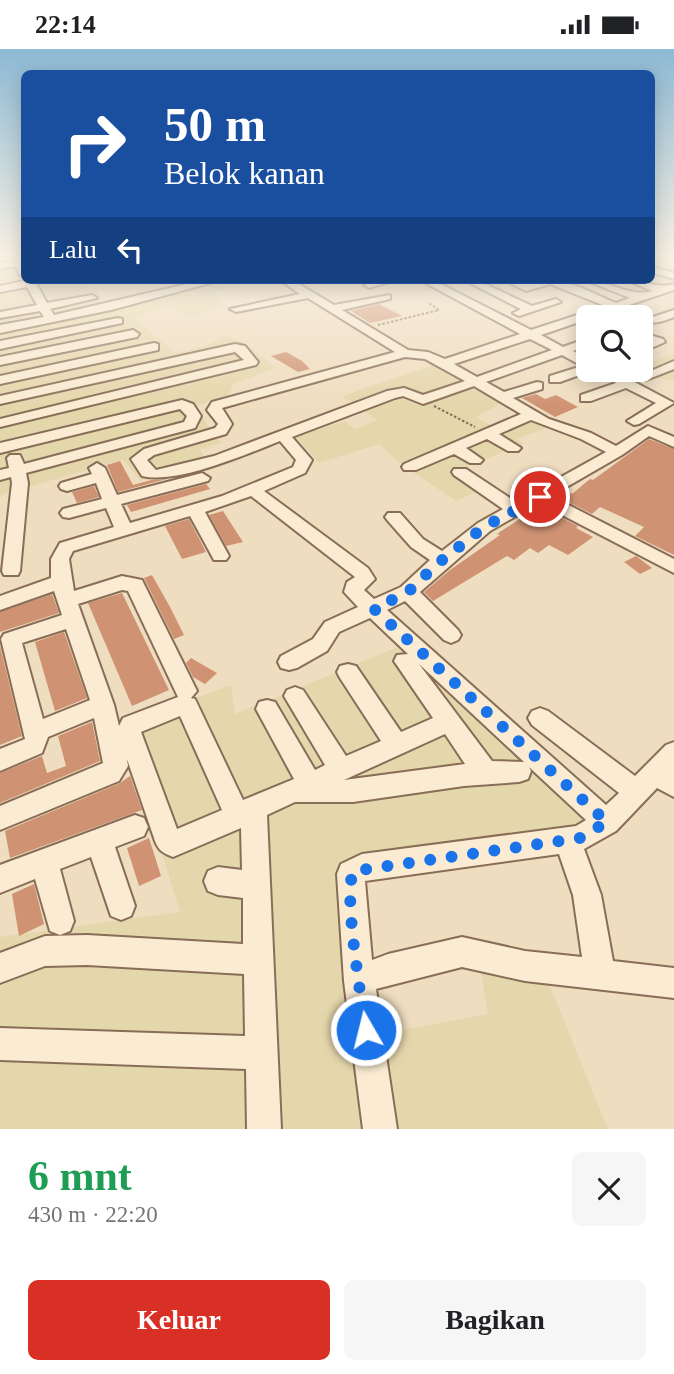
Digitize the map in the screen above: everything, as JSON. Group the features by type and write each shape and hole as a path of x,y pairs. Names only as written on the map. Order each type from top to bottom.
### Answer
{"street":[{"path":"0,315 47,306"},
{"path":"0,329 107,306"},
{"path":"236,309 250,306"},
{"path":"328,306 405,352 428,356 444,363 551,426 586,436 617,452"},
{"path":"332,309 344,306"},
{"path":"477,306 576,358"},
{"path":"525,306 530,309"},
{"path":"518,313 540,306"},
{"path":"44,307 51,320"},
{"path":"653,321 673,312"},
{"path":"0,345 118,321"},
{"path":"444,363 576,321"},
{"path":"653,321 674,330"},
{"path":"82,328 137,414"},
{"path":"0,361 133,334"},
{"path":"653,340 674,348"},
{"path":"653,344 659,342"},
{"path":"405,352 217,405 214,410 225,425 221,431 149,452 139,459 148,473 162,474 219,459 392,394 404,392 423,400 576,346"},
{"path":"0,380 153,347"},
{"path":"0,400 235,348 241,349 252,360 248,365 1,421 5,446 19,470 11,572"},
{"path":"653,373 673,366"},
{"path":"555,379 576,371"},
{"path":"586,398 627,383 670,402"},
{"path":"503,397 537,386"},
{"path":"634,421 670,402"},
{"path":"0,475 186,426 194,421 188,407 182,404 5,446"},
{"path":"410,467 533,414"},
{"path":"289,661 320,645 326,632 332,627 408,592 442,560 484,527 617,452 648,430 674,443"},
{"path":"487,433 513,448"},
{"path":"0,818 110,772 116,766 103,705 67,600 60,559 66,547 195,510 253,490 299,470 304,464 301,453 284,436"},
{"path":"453,447 475,460"},
{"path":"460,472 516,510"},
{"path":"67,486 98,473 124,530"},
{"path":"69,513 202,478"},
{"path":"253,490 364,574 366,579 353,590 607,822"},
{"path":"540,497 674,567"},
{"path":"195,510 220,556"},
{"path":"394,517 417,543 442,560"},
{"path":"0,603 67,600 122,583 135,585 186,691"},
{"path":"408,592 451,635"},
{"path":"0,760 34,746 37,739 6,641 67,600"},
{"path":"405,661 485,772"},
{"path":"348,672 396,745"},
{"path":"295,696 341,769"},
{"path":"36,732 103,705"},
{"path":"264,1129 256,885 246,814 187,706 183,705 133,723 129,727 170,843 177,844 246,814 341,769 449,722"},
{"path":"267,709 301,788"},
{"path":"380,1129 359,981 350,883 354,871 567,841 588,835 660,776 540,718"},
{"path":"301,788 328,793 485,772 519,771"},
{"path":"0,879 135,827"},
{"path":"99,841 121,906"},
{"path":"567,841 587,895 600,974"},
{"path":"45,862 60,921"},
{"path":"218,881 256,885"},
{"path":"0,968 45,951 88,950 259,960"},
{"path":"359,981 388,969 453,952 525,966 674,983"},
{"path":"0,1044 262,1053"}],"path":[{"path":"361,327 390,324 439,310 434,306"},
{"path":"423,400 487,433"}],"shaded area":[{"path":"0,306 167,306 133,318 176,353 204,346 225,336 243,342 276,368 234,383 228,396 194,406 221,443 200,449 206,462 141,481 123,460 0,495"},
{"path":"169,306 224,306 190,317"},
{"path":"674,353 674,381 653,377 653,361"},
{"path":"440,363 505,401 476,417 492,426 525,412 549,427 517,439 524,444 458,470 481,490 456,501 398,462 379,444 319,463 296,437 344,421 355,429 377,420 342,396"},
{"path":"400,646 605,828 347,871 365,1037 488,1014 481,972 541,964 608,1129 0,1129 0,937 180,912 123,725 231,685 235,714"}],"building":[{"path":"384,306 402,316 370,323 351,311"},
{"path":"286,352 310,369 298,372 271,356"},
{"path":"536,394 545,399 556,395 578,407 555,417 522,398"},
{"path":"649,439 674,449 674,555 635,536 644,527 600,507 592,514 560,498 568,492 572,494"},
{"path":"120,461 133,485 167,479 118,492 107,465"},
{"path":"206,484 210,489 131,512 127,505"},
{"path":"94,486 99,497 77,503 72,492"},
{"path":"539,506 593,537 568,555 549,545 538,553 530,548 514,560 507,556 433,601 424,592 500,535 497,534"},
{"path":"223,511 243,542 226,546 209,515"},
{"path":"189,519 206,552 182,559 165,526"},
{"path":"636,556 652,568 640,574 624,562"},
{"path":"152,575 184,635 174,639 144,578"},
{"path":"122,593 169,690 132,706 88,603"},
{"path":"52,594 59,613 0,632 0,612"},
{"path":"64,632 87,698 55,711 35,642"},
{"path":"0,646 22,736 0,745"},
{"path":"191,658 217,673 205,684 193,677 186,663"},
{"path":"92,722 100,761 0,803 0,773 42,756 47,773 66,766 58,736"},
{"path":"130,776 142,810 10,858 5,831 120,783"},
{"path":"149,838 161,876 139,886 127,848"},
{"path":"34,884 44,924 19,936 12,894"}],"route":[{"path":"366,1030 354,937 350,883 354,871 370,866 580,838 607,822 374,609 408,592 436,565 484,527 540,497"}]}
